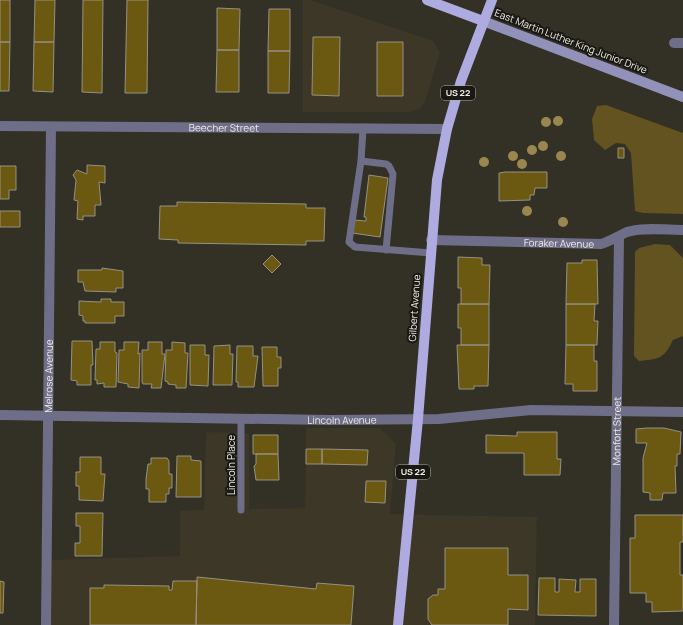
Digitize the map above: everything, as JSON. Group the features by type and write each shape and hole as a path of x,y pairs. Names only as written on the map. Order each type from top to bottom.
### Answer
{"main road":[{"name":"East Martin Luther King Junior Drive","path":"427,0 683,97"},
{"name":"Gilbert Avenue","path":"398,625 418,419 438,180 448,129 461,81 492,0"}],"street":[{"name":"Beecher Street","path":"0,126 448,129"},
{"name":"Melrose Avenue","path":"46,625 51,127"},
{"name":"Foraker Avenue","path":"432,240 601,244 627,232 637,230 683,230"},
{"name":"Monfort Street","path":"614,625 619,237"},
{"name":"Lincoln Avenue","path":"0,414 241,420 463,418 506,411 531,410 683,412"}],"lane":[{"path":"363,129 361,161 349,242 355,247 431,252"},
{"path":"361,161 386,164 389,166 393,174 386,250"},
{"name":"Lincoln Place","path":"241,420 241,510"}],"shaded area":[{"path":"303,0 310,0 433,41 440,52 425,102 420,108 411,112 303,112"},
{"path":"606,105 683,133 683,214 643,213 635,211 631,153 625,144 616,143 605,150 594,140 592,119 597,106"},
{"path":"655,244 670,245 683,258 683,336 673,340 667,351 660,357 651,360 639,361 634,356 635,252 639,248"},
{"path":"306,428 380,428 396,444 390,514 537,517 535,625 46,625 47,560 180,556 180,511 204,510 206,432 249,433 249,509 305,508"}],"building":[{"path":"0,0 10,0 10,42 0,42"},
{"path":"35,0 55,0 54,42 34,42"},
{"path":"83,0 103,0 102,93 82,92"},
{"path":"127,0 148,0 147,93 125,93"},
{"path":"217,8 240,9 239,50 217,50"},
{"path":"269,9 290,9 290,51 268,51"},
{"path":"313,37 340,37 339,96 312,95"},
{"path":"0,42 10,42 9,91 0,91"},
{"path":"34,42 54,42 53,92 33,91"},
{"path":"377,42 403,42 403,96 377,96"},
{"path":"217,50 239,50 239,92 216,92"},
{"path":"268,51 290,51 289,93 268,93"},
{"path":"618,148 624,148 624,158 618,158"},
{"path":"87,165 105,166 105,183 99,182 101,205 95,205 95,216 83,216 83,220 77,219 78,201 74,200 76,180 73,175 77,170 87,174"},
{"path":"0,166 16,166 16,190 9,190 9,199 0,199"},
{"path":"547,172 547,188 535,188 534,195 530,195 530,200 499,201 499,173"},
{"path":"369,175 388,178 380,237 352,233 354,220 366,221 366,217 364,217"},
{"path":"177,202 306,204 306,208 325,208 324,241 306,241 306,245 178,243 178,240 159,239 160,206 177,206"},
{"path":"0,211 20,211 20,227 0,227"},
{"path":"272,255 281,264 272,273 263,264"},
{"path":"458,257 482,258 482,265 490,265 489,304 461,304 461,288 458,288"},
{"path":"582,260 597,260 598,304 566,304 567,263 582,263"},
{"path":"102,268 123,271 123,288 116,288 116,292 85,291 83,282 78,282 78,270 102,270"},
{"path":"101,299 111,299 111,302 124,302 124,316 115,316 115,323 85,323 85,321 83,321 83,316 79,315 79,301 101,302"},
{"path":"458,304 489,304 489,345 461,345 461,328 458,328"},
{"path":"566,304 595,304 594,321 598,321 597,345 566,345"},
{"path":"72,341 92,341 93,365 91,365 91,385 77,385 77,381 71,380"},
{"path":"100,342 115,342 115,352 117,353 116,387 104,387 104,383 97,384 97,380 95,380 96,349 100,349"},
{"path":"124,342 139,342 139,388 128,387 128,384 118,382 119,350 124,350"},
{"path":"148,342 162,342 162,354 165,354 161,388 151,388 152,384 143,384 142,382 142,350 148,350"},
{"path":"172,342 185,343 185,353 188,353 186,388 176,388 176,385 168,384 168,382 165,381 166,350 172,350"},
{"path":"190,345 205,345 205,355 209,355 208,386 190,385"},
{"path":"230,345 230,354 233,354 232,385 213,385 214,346"},
{"path":"457,345 489,345 488,386 474,386 474,389 459,389"},
{"path":"566,345 594,345 594,361 597,361 597,391 573,391 573,384 565,384"},
{"path":"237,346 253,346 253,356 258,356 254,387 238,387 238,382 236,382"},
{"path":"262,347 277,347 277,357 281,357 281,368 278,368 278,386 263,386"},
{"path":"664,428 681,432 680,454 677,454 677,466 675,466 676,493 663,493 662,500 650,500 650,493 643,492 643,458 647,443 636,443 636,429"},
{"path":"517,432 557,432 557,459 561,459 560,475 524,475 524,453 486,453 486,435 517,436"},
{"path":"253,435 278,435 278,454 253,454"},
{"path":"306,449 322,449 322,464 306,464"},
{"path":"322,449 368,450 367,465 322,464"},
{"path":"256,454 278,454 279,480 256,480 254,466 256,464"},
{"path":"177,456 191,456 191,460 201,461 201,497 176,497"},
{"path":"80,457 101,457 101,474 105,474 103,501 79,500 79,486 76,486 76,472 80,472"},
{"path":"151,458 167,458 169,461 169,474 172,474 172,488 169,488 169,494 166,494 166,502 149,502 149,489 146,489 146,479 148,464 151,464"},
{"path":"366,481 386,481 385,503 365,502"},
{"path":"76,513 103,513 102,556 75,556 75,543 80,543 80,526 76,526"},
{"path":"635,515 683,515 683,542 680,542 680,575 683,575 683,611 652,612 652,602 646,602 646,593 630,593 630,538 635,538"},
{"path":"445,548 508,548 508,575 528,575 528,610 508,609 508,625 432,625 428,619 428,599 433,595 438,595 438,589 445,589"},
{"path":"197,577 316,589 317,583 354,586 351,625 196,625"},
{"path":"539,578 555,578 555,592 559,592 559,579 576,580 575,592 580,592 580,579 596,579 596,616 538,615"},
{"path":"0,581 4,582 3,613 0,613"},
{"path":"173,581 197,581 196,625 90,625 90,588 104,588 104,585 169,586 169,590 172,590"}]}
